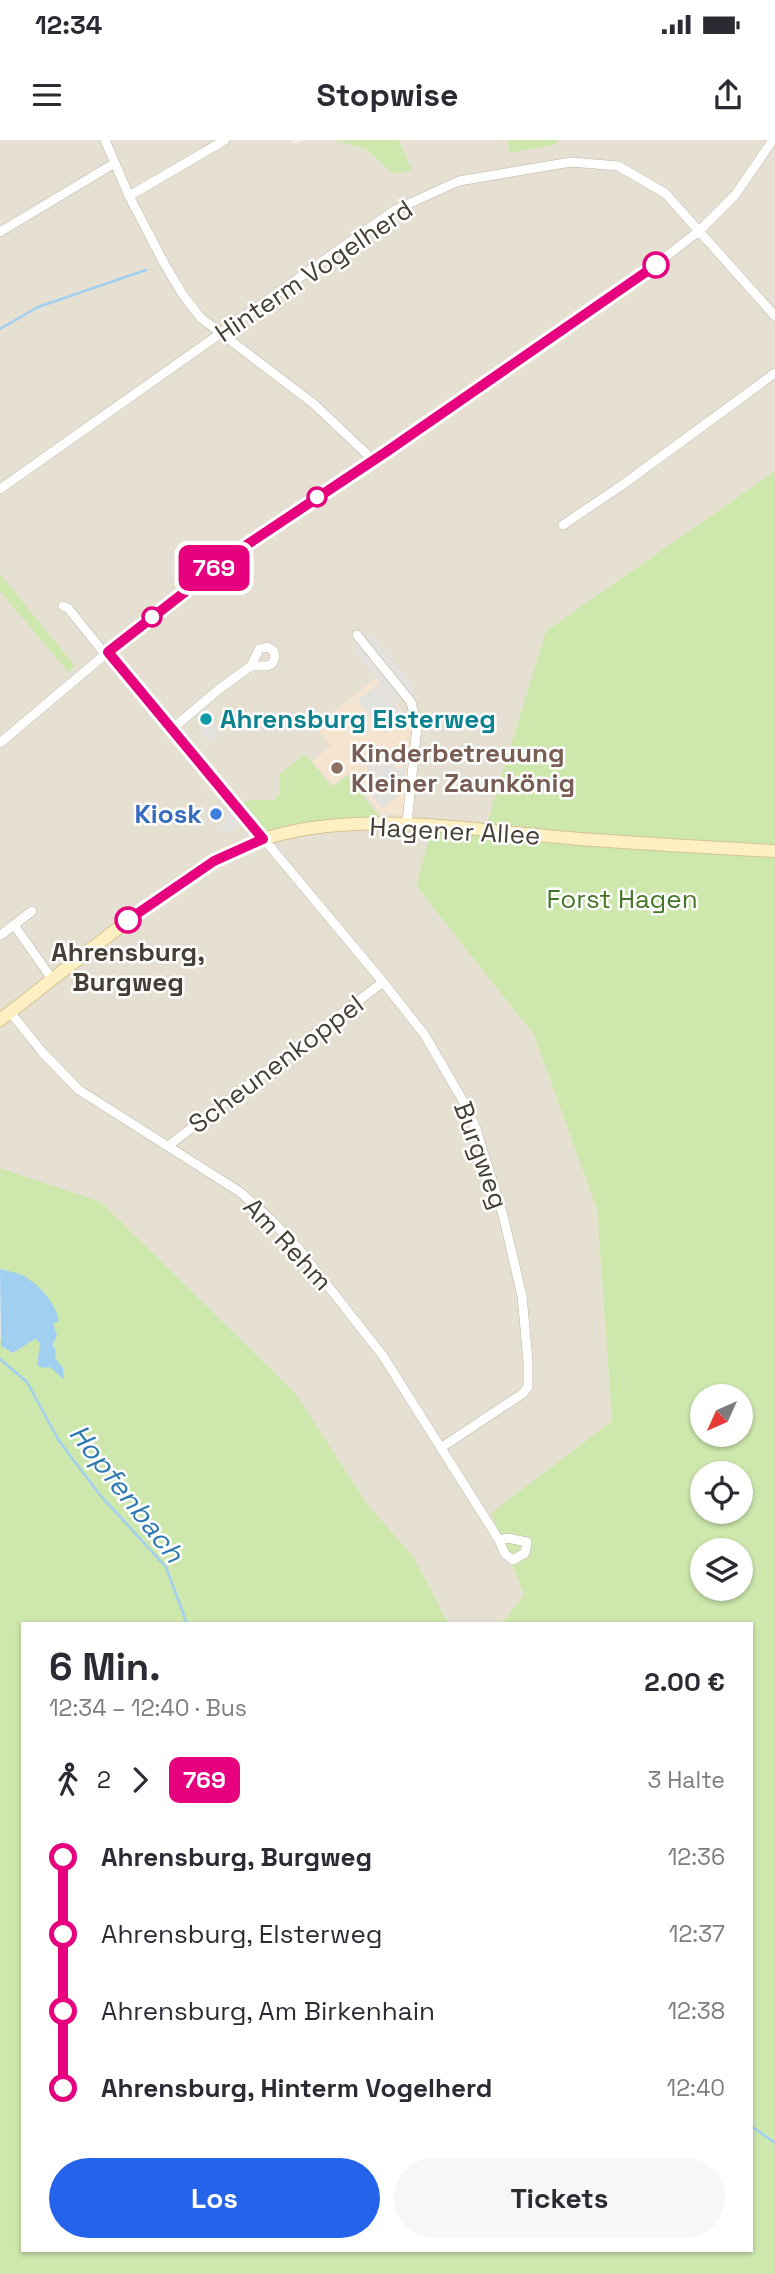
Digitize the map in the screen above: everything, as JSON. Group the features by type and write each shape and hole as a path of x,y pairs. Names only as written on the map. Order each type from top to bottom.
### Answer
{"street":[{"path":"106,140 129,196 183,295 201,318 314,404 373,460"},
{"path":"129,196 225,140"},
{"path":"0,743 107,653 236,552 637,279 699,231 735,195 773,140"},
{"name":"Hinterm Vogelherd","path":"0,489 395,210 459,181 571,162 618,166 665,193 775,316"},
{"path":"0,232 115,163"},
{"path":"563,525 775,373"},
{"name":"Burgweg","path":"63,606 68,608 172,729 383,982 424,1034 462,1099 476,1129 503,1214 522,1296 528,1387 522,1394 442,1447"},
{"path":"357,635 411,702 417,726 407,823"},
{"path":"172,729 251,666"},
{"name":"Hagener Allee","path":"5,1016 174,887 214,861 263,839 288,832 331,826 407,823 590,840 775,851"},
{"path":"1,935 32,911"},
{"path":"14,925 52,979"},
{"name":"Scheunenkoppel","path":"168,1146 383,982"},
{"name":"Am Rehm","path":"5,1016 79,1090 240,1192 299,1249 383,1356 499,1540"}],"shaded area":[{"path":"0,140 291,140 292,144 308,140 336,140 367,150 394,174 412,170 399,140 507,140 510,152 553,145 559,140 775,140 775,471 546,631 484,834 416,886 534,1035 597,1210 612,1421 492,1513 524,1595 503,1622 448,1622 413,1556 368,1507 295,1393 101,1202 0,1168"},
{"path":"372,635 416,689 409,695 365,641"},
{"path":"361,644 401,695 394,701 354,650"},
{"path":"376,678 411,722 403,815 380,813 348,773 333,785 312,761 331,746 315,727"},
{"path":"379,683 406,718 385,734 357,700"},
{"path":"210,720 221,733 210,743 199,730"},
{"path":"377,745 398,771 406,764 404,791 382,809 364,786 375,778 362,758"},
{"name":"Kiosk","path":"230,810 240,823 226,834 219,825 228,819 225,814"}],"green space":[{"path":"336,140 399,140 412,170 393,174 367,150"},
{"path":"507,140 559,140 554,145 510,153"},
{"name":"Forst Hagen","path":"775,471 775,2274 0,2274 0,1338 13,1353 35,1338 40,1343 50,1367 64,1378 63,1369 55,1358 53,1324 45,1293 22,1275 0,1269 0,1168 101,1202 295,1393 369,1507 413,1556 448,1622 21,1622 21,2252 753,2252 753,1622 503,1622 524,1595 491,1513 612,1421 597,1210 534,1035 416,886 432,829 484,833 546,631"},
{"path":"0,574 75,666 68,672 0,591"},
{"path":"305,754 332,787 347,776 383,821 266,834 241,803 273,800 280,795 280,774"}],"water":[{"path":"0,1269 28,1279 40,1288 54,1307 59,1321 53,1324 57,1335 53,1344 55,1358 63,1368 64,1380 50,1367 37,1365 40,1343 35,1339 13,1353 1,1346"}],"waterway":[{"path":"0,329 38,307 146,270"},
{"name":"Hopfenbach","path":"0,1359 27,1382 59,1441 100,1495 166,1567 186,1622"},
{"name":"Hopfenbach","path":"753,2127 775,2143"}],"bus line":[{"name":"769","path":"128,920 214,861 263,839 108,652 236,552 656,265"}],"place":[{"name":"Ahrensburg Elsterweg","path":"206,719"},
{"name":"Kinderbetreuung Kleiner Zaunkönig","path":"337,768"},
{"name":"Kiosk","path":"216,814"},
{"name":"Ahrensburg, Burgweg","path":"128,920"}]}
